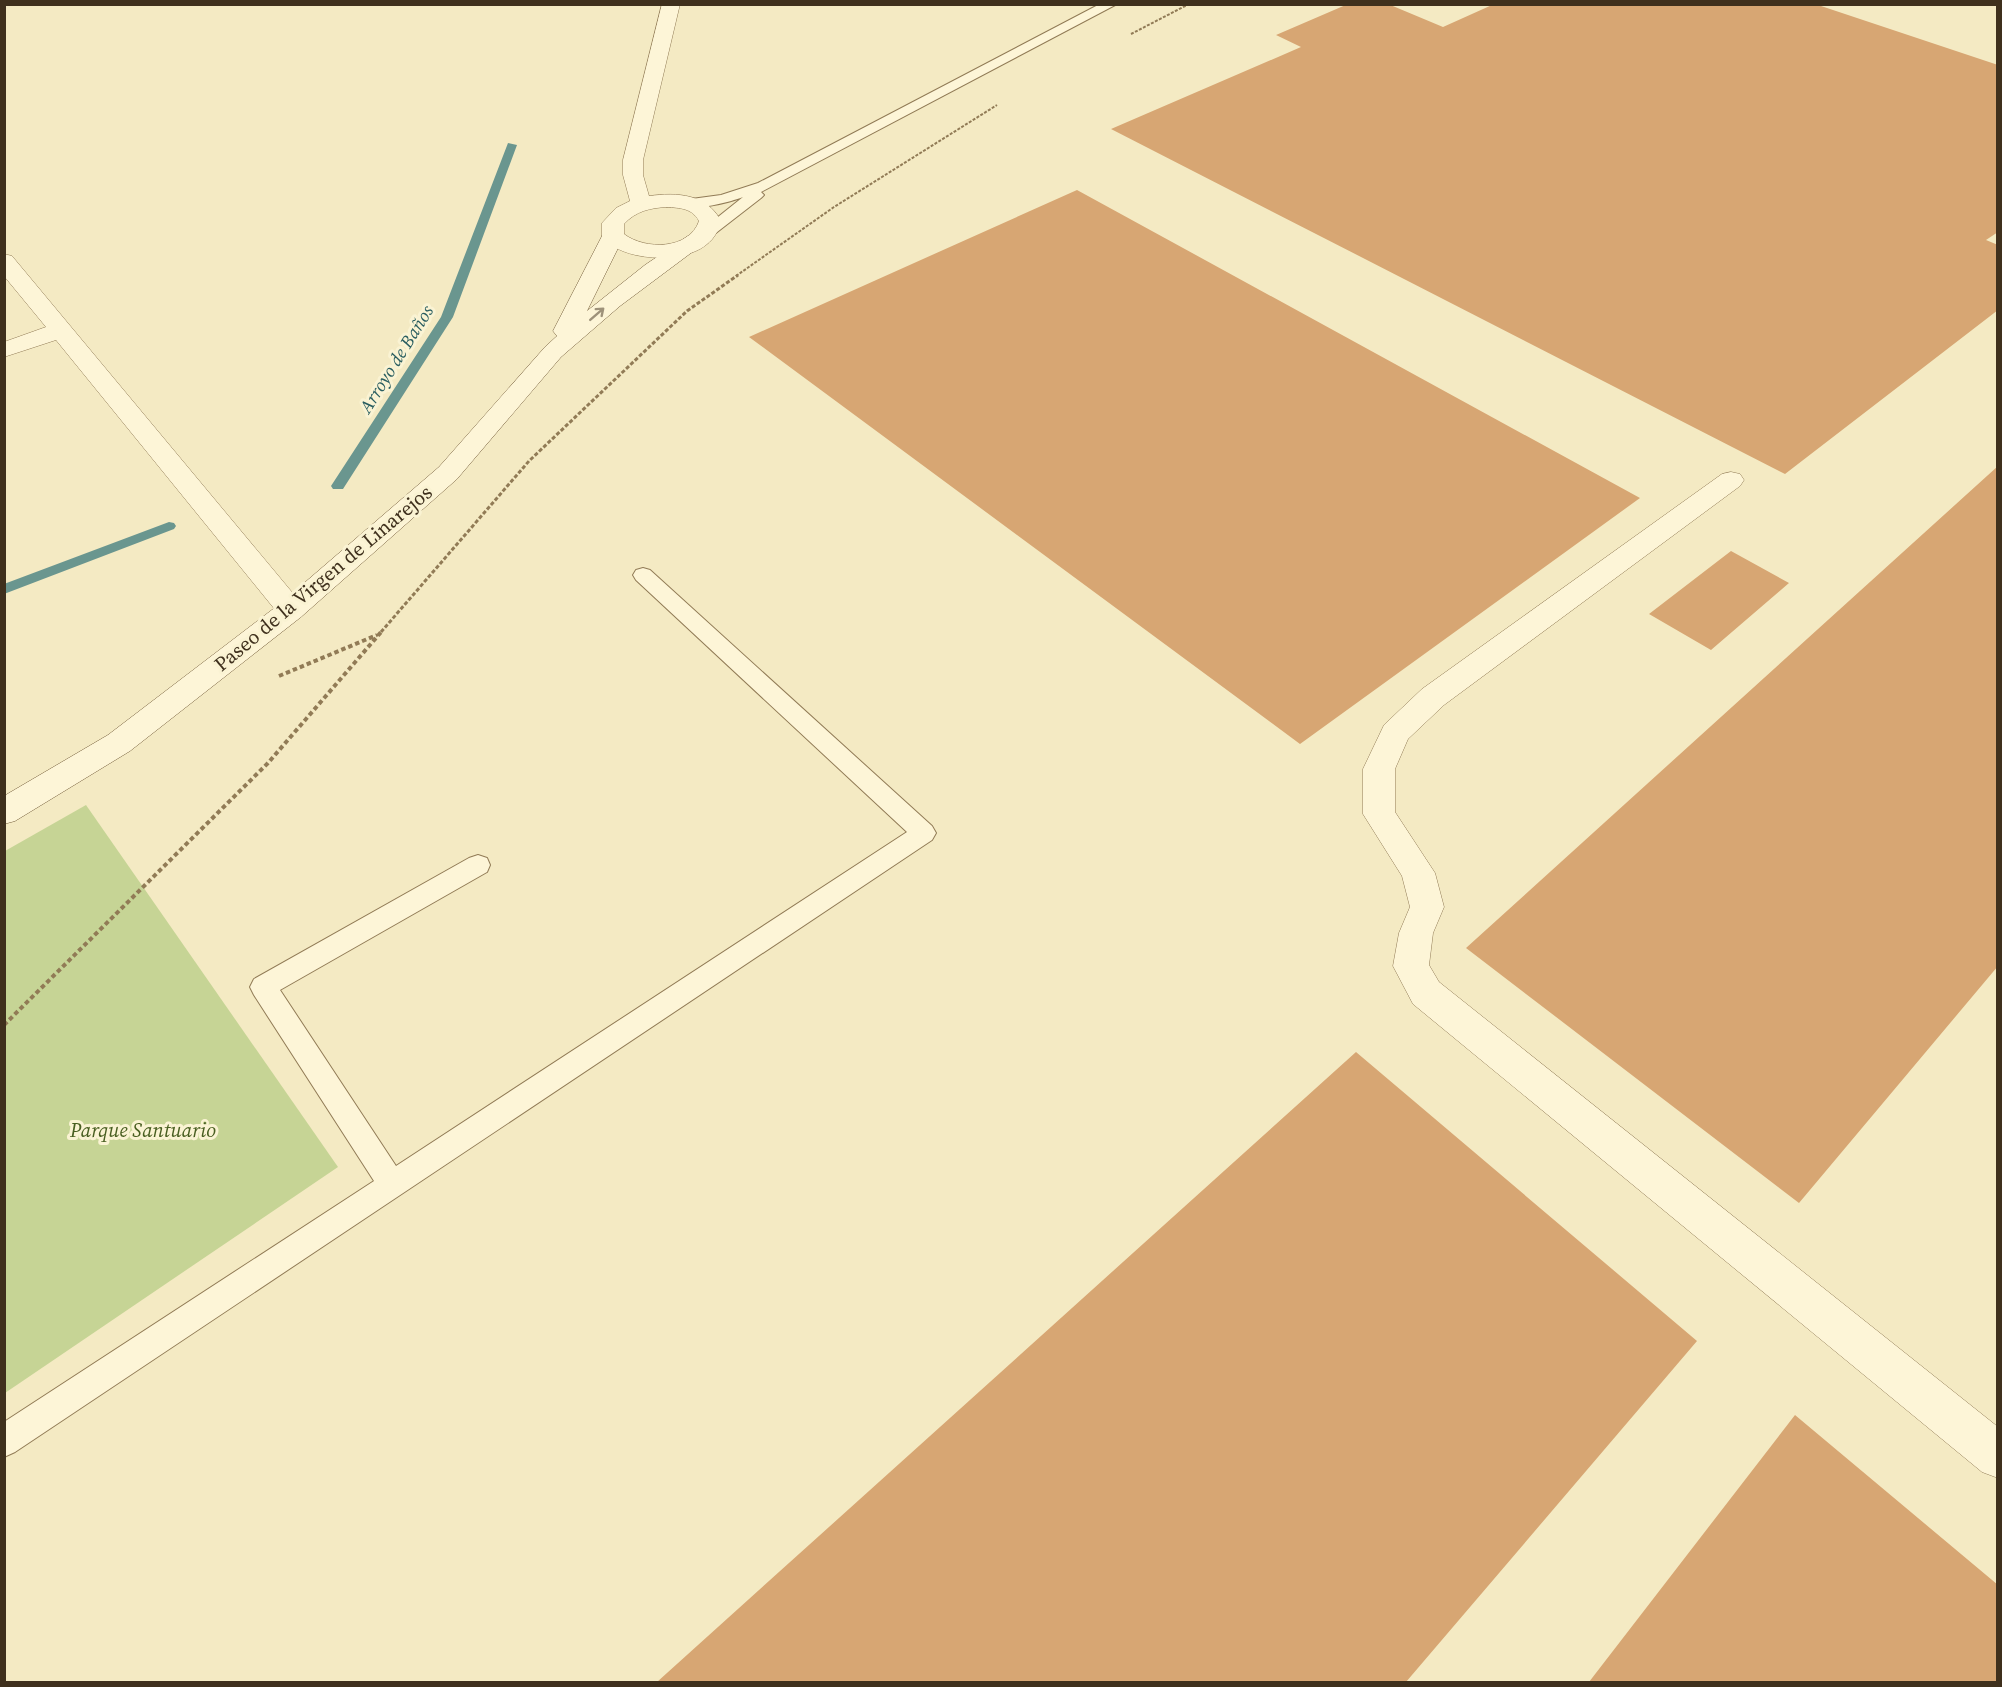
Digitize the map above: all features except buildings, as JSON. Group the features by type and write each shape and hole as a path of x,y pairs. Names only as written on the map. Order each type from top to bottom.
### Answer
{"street":[{"path":"641,204 633,175 634,148 671,4"},
{"path":"553,352 628,289 701,237 710,227 709,218 699,207 689,203 667,201 641,204 625,211 615,219 611,228 613,236 624,246 647,251 673,250 701,237"},
{"path":"553,352 585,296 613,236"},
{"path":"4,261 291,610"},
{"path":"4,351 62,330"},
{"name":"Paseo de la Virgen de Linarejos","path":"4,812 119,743 291,610 448,473 553,352"},
{"path":"1731,480 1433,697 1395,734 1379,769 1379,814 1418,873 1427,907 1416,933 1411,966 1426,993 1998,1456"}],"lane":[{"path":"689,203 741,194 788,174 929,97 1110,4"},
{"path":"701,237 788,174"},
{"path":"4,1441 924,833 643,575"},
{"path":"392,1184 263,987 478,865"}],"path":[{"path":"1126,37 1189,4"},
{"path":"4,1025 268,763 529,461 687,311 834,207 1000,103"}],"green space":[{"name":"Parque Santuario","path":"86,805 338,1167 5,1393 5,851"}],"waterway":[{"name":"Arroyo de Baños","path":"338,486 447,317 512,145"},
{"name":"Arroyo de Baños","path":"4,589 169,526"}]}
